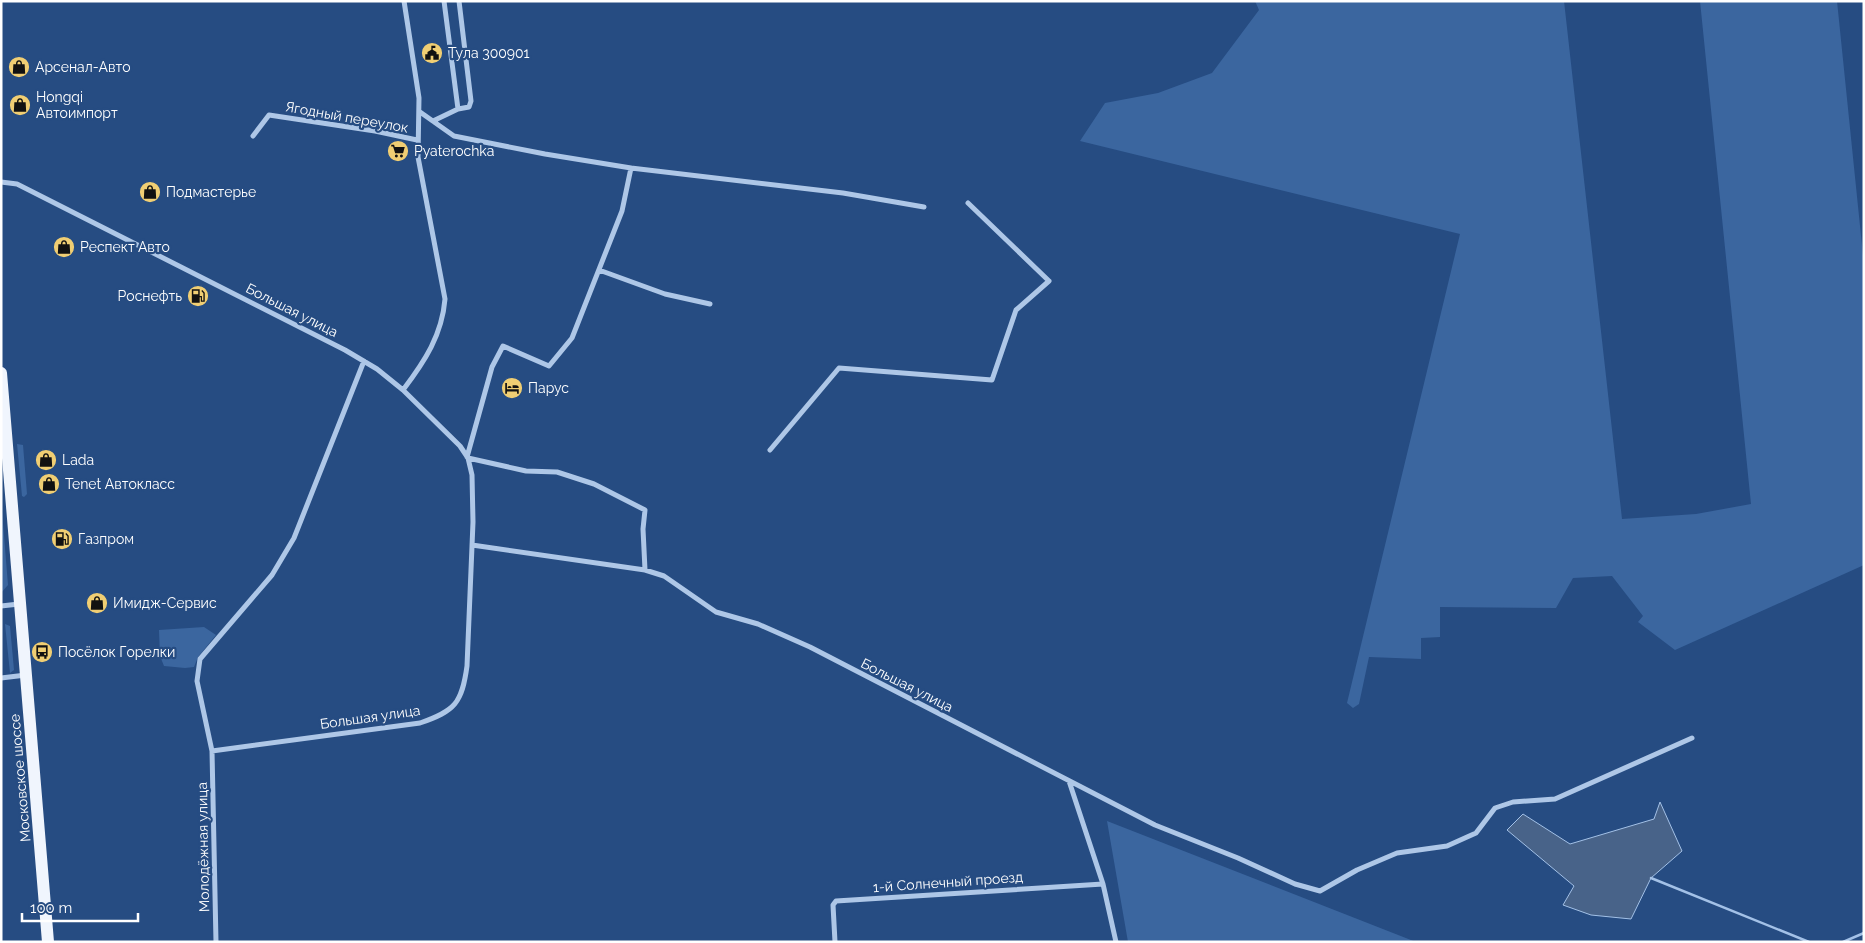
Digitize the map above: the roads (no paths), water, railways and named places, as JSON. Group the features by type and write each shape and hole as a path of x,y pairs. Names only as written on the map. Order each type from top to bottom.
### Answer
{"main road":[{"name":"Московское шоссе","path":"1,373 48,942"}],"street":[{"path":"403,390 423,364 437,337 443,320 445,299 420,173 417,140 420,112 404,1"},
{"path":"444,1 458,109"},
{"path":"433,121 458,109 469,107 471,96 459,1"},
{"path":"420,112 454,136 631,168 843,193 924,207"},
{"name":"Ягодный переулок","path":"253,136 269,115 375,131 417,140"},
{"path":"631,168 622,211 572,338 549,366 503,346 492,367 468,458 526,472 557,472 594,484 645,510 643,529 645,570"},
{"name":"Большая улица","path":"1,182 17,184 26,188 345,350 403,390 460,446 468,458 472,475 472,545 464,687 455,706 442,716 420,723 212,751"},
{"path":"770,450 839,368 992,380 1016,310 1049,281 968,203"},
{"path":"599,270 664,294 710,304"},
{"name":"Молодёжная улица","path":"216,942 212,751 197,681 200,659 272,575 294,538 364,362"},
{"name":"Большая улица","path":"472,545 645,570 664,576 716,612 758,624 810,647 1155,825 1238,858 1295,884 1320,891 1357,870 1397,853 1447,846 1476,834 1495,808 1513,802 1555,798 1692,738"},
{"path":"1,606 20,604"},
{"path":"1,678 26,675"},
{"path":"1069,782 1103,884 1116,942"},
{"name":"1-й Солнечный проезд","path":"835,942 832,905 836,901 1103,884"}],"waterway":[{"path":"1651,878 1809,942"},
{"path":"1843,942 1864,933"}],"place":[{"name":"Тула 300901","path":"432,53"},
{"name":"Арсенал-Авто","path":"19,67"},
{"name":"Hongqi Автоимпорт","path":"20,105"},
{"name":"Pyaterochka","path":"398,151"},
{"name":"Подмастерье","path":"150,192"},
{"name":"Респект Авто","path":"64,247"},
{"name":"Роснефть","path":"198,296"},
{"name":"Парус","path":"512,388"},
{"name":"Lada","path":"46,460"},
{"name":"Tenet Автокласс","path":"49,484"},
{"name":"Газпром","path":"62,539"},
{"name":"Имидж-Сервис","path":"97,603"},
{"name":"Посёлок Горелки","path":"42,652"}]}
